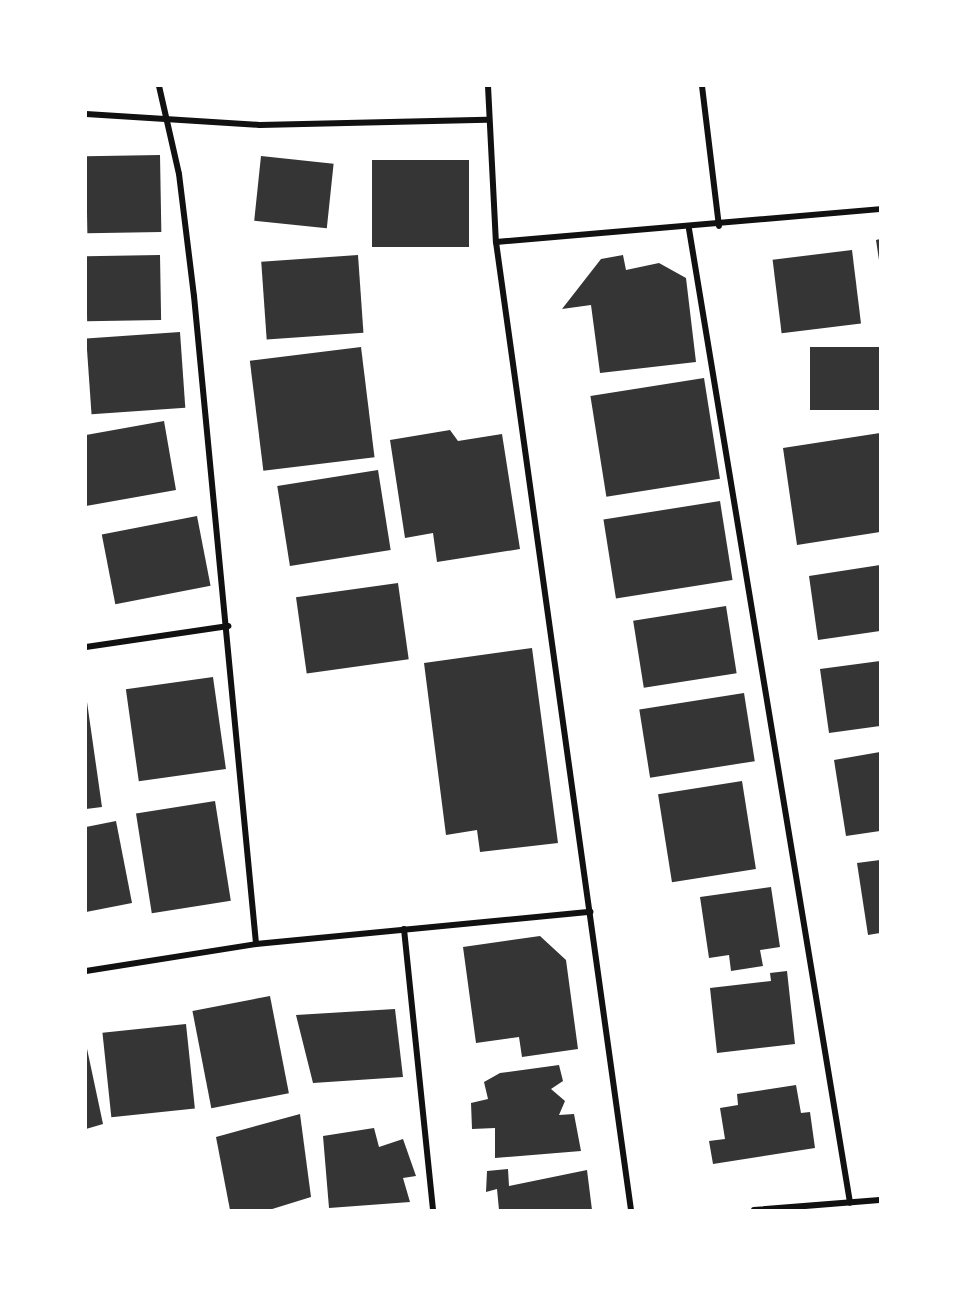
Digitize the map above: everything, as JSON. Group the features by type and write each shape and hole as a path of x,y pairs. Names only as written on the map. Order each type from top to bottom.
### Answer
{"street":[{"path":"159,86 168,116 194,296 228,626 256,944"},
{"path":"488,86 487,120 496,242 631,1210"},
{"path":"702,86 719,226"},
{"path":"86,114 168,116 260,125 487,120"},
{"path":"496,242 689,230 880,209"},
{"path":"689,230 850,1203"},
{"path":"86,647 228,626"},
{"path":"86,971 256,944 590,912"},
{"path":"404,929 433,1210"},
{"path":"753,1210 880,1200"}],"building":[{"path":"160,155 161,232 87,233 86,156"},
{"path":"261,156 334,164 327,228 254,221"},
{"path":"372,160 469,160 469,247 372,247"},
{"path":"880,239 880,260 879,260 876,240"},
{"path":"852,250 861,323 782,333 773,260"},
{"path":"160,255 161,320 87,321 86,256"},
{"path":"358,255 363,333 267,340 261,262"},
{"path":"623,255 626,270 659,263 686,278 696,362 600,373 591,305 562,309 601,259"},
{"path":"180,332 185,408 92,414 86,339"},
{"path":"361,347 375,457 263,471 250,361"},
{"path":"810,347 880,347 880,410 810,410"},
{"path":"704,378 720,479 606,497 590,396"},
{"path":"164,421 176,490 86,506 86,435"},
{"path":"450,430 458,441 502,434 520,549 437,562 433,533 405,538 390,440"},
{"path":"880,433 880,532 797,545 783,448"},
{"path":"378,470 391,550 290,566 277,486"},
{"path":"720,501 733,580 616,598 603,519"},
{"path":"197,516 211,586 115,604 102,535"},
{"path":"880,565 880,631 818,640 809,576"},
{"path":"398,583 409,659 307,674 296,597"},
{"path":"726,606 737,673 644,688 633,621"},
{"path":"532,648 558,843 480,852 477,830 446,835 424,663"},
{"path":"880,661 880,726 829,733 820,669"},
{"path":"213,677 226,769 139,781 126,689"},
{"path":"744,693 755,761 650,778 639,710"},
{"path":"86,695 102,807 86,809"},
{"path":"880,752 880,831 846,836 834,760"},
{"path":"742,781 756,869 672,882 658,794"},
{"path":"215,801 231,901 152,913 136,814"},
{"path":"116,821 132,903 86,912 86,827"},
{"path":"880,860 880,933 868,935 857,863"},
{"path":"771,887 780,947 760,950 763,966 731,971 729,955 709,958 700,897"},
{"path":"540,936 566,960 578,1049 522,1057 519,1037 476,1043 463,947"},
{"path":"787,971 795,1044 717,1053 710,988 771,981 770,973"},
{"path":"270,996 289,1093 211,1108 192,1011"},
{"path":"395,1009 403,1077 313,1083 296,1015"},
{"path":"186,1024 195,1109 111,1117 102,1033"},
{"path":"86,1044 103,1124 86,1129"},
{"path":"559,1065 563,1081 551,1089 565,1101 559,1115 574,1114 581,1151 495,1158 495,1128 472,1129 471,1103 488,1099 484,1082 500,1073"},
{"path":"796,1085 801,1113 810,1112 815,1148 713,1164 709,1141 725,1139 720,1108 738,1105 737,1094"},
{"path":"300,1114 311,1197 269,1210 230,1210 216,1137"},
{"path":"374,1128 379,1147 403,1139 416,1176 403,1178 410,1202 329,1208 323,1136"},
{"path":"508,1169 509,1186 587,1170 592,1210 499,1210 497,1189 486,1192 487,1171"}]}
